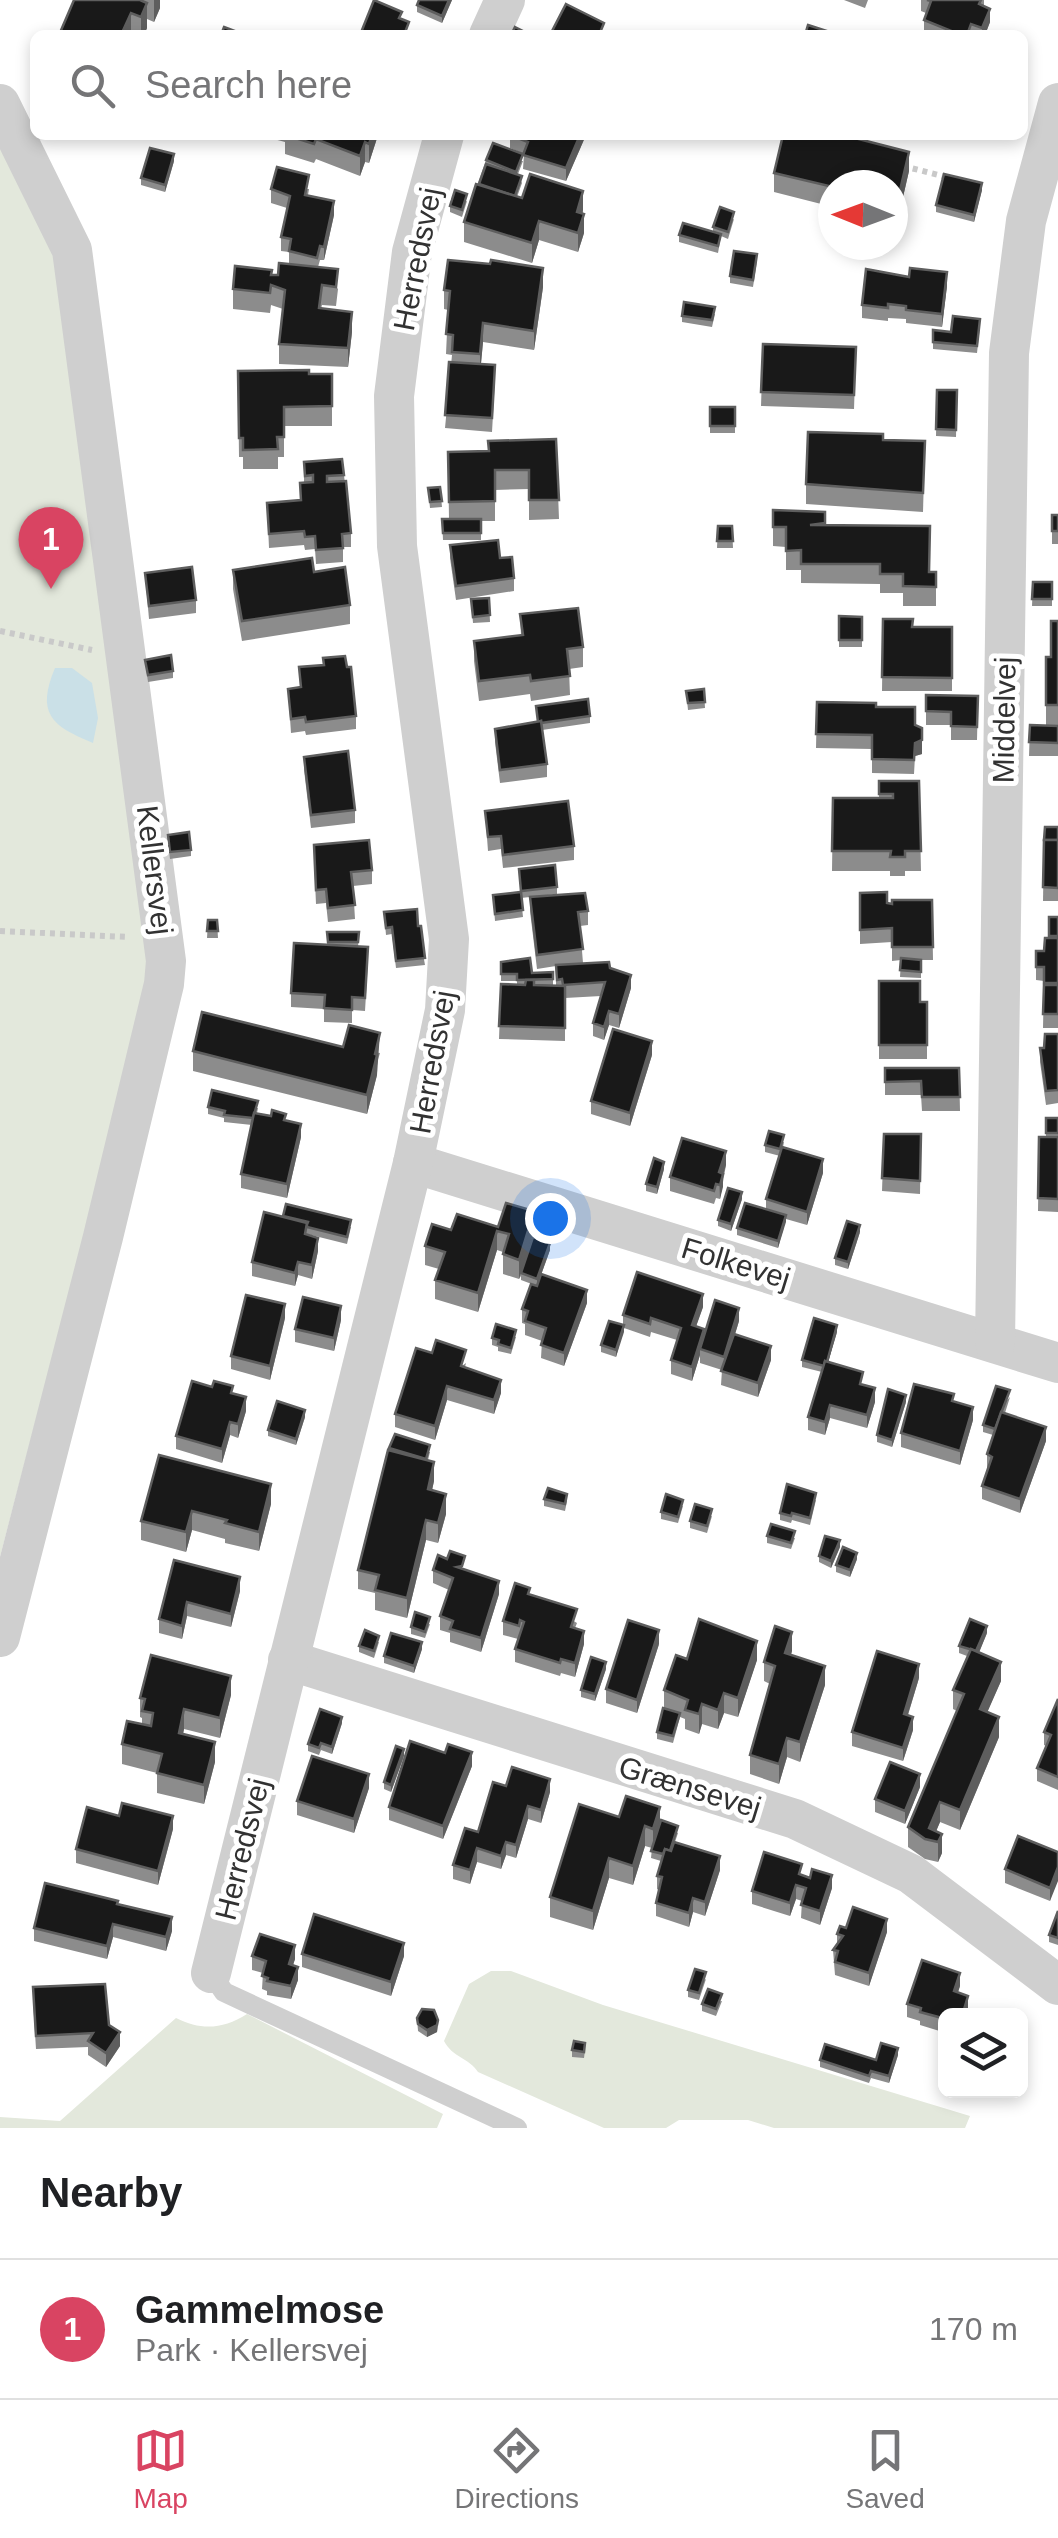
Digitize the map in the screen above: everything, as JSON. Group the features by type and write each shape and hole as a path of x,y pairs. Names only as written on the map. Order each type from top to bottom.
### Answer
{"street":[{"path":"491,30 505,0"},
{"name":"Kellersvej","path":"0,104 72,250 166,961 103,1237 0,1637"},
{"name":"Middelvej","path":"995,1343 1009,353 1026,221 1058,104"},
{"name":"Herredsvej","path":"212,1973 414,1163 445,1010 449,938 397,546 394,396 412,252 443,140"},
{"name":"Folkevej","path":"414,1163 1058,1363"},
{"name":"Grænsevej","path":"288,1660 795,1820 912,1874 1058,1985"}],"lane":[{"path":"212,1973 224,1992 516,2128"}],"path":[{"path":"886,162 959,180"},
{"path":"0,631 128,657"},
{"path":"0,931 165,939"}],"shaded area":[{"path":"0,148 54,252 153,973 0,1557"},
{"path":"491,1971 511,1971 603,2005 970,2116 965,2128 774,2128 748,2120 679,2120 666,2128 604,2128 478,2072 447,2046 444,2041 469,1984"},
{"path":"247,2014 443,2114 437,2128 0,2128 0,2117 60,2121 176,2018 212,2026"}],"water":[{"path":"55,668 72,668 92,683 98,718 93,743 67,730 51,716 47,696"}],"building":[{"path":"74,0 147,3 141,17 131,13 123,30 61,30"},
{"path":"374,0 402,12 399,18 409,22 406,30 362,30"},
{"path":"419,0 449,0 442,16 417,5"},
{"path":"927,0 981,0 979,4 990,9 982,28 971,24 969,30 949,30 924,20 931,1"},
{"path":"566,4 604,23 601,30 553,30"},
{"path":"319,140 370,140 369,144 365,142 360,156"},
{"path":"523,140 578,140 566,168 523,155 528,142"},
{"path":"782,140 862,140 909,152 905,170 818,170 818,183 774,173"},
{"path":"493,143 523,154 516,172 486,160"},
{"path":"150,148 174,154 165,185 141,178"},
{"path":"486,164 522,176 515,196 479,184"},
{"path":"277,167 309,175 305,195 334,201 324,247 320,246 317,258 289,251 291,239 281,237 290,196 271,189"},
{"path":"530,174 583,191 577,212 584,214 578,233 539,221 532,243 464,222 476,184 522,198"},
{"path":"944,174 982,183 974,215 936,205"},
{"path":"455,190 467,194 462,210 450,206"},
{"path":"720,207 734,212 728,232 713,227"},
{"path":"683,223 721,234 718,246 679,235"},
{"path":"734,251 757,254 753,280 730,276"},
{"path":"448,260 490,264 491,260 543,268 534,331 483,323 480,354 452,352 453,335 446,334 450,291 444,290"},
{"path":"279,263 338,269 336,287 322,285 319,308 352,312 348,348 279,344 285,290 271,285 270,293 233,289 235,266 272,270 271,275 278,275"},
{"path":"910,268 947,272 942,314 906,310 906,306 862,305 866,269 909,277"},
{"path":"684,302 715,307 712,320 682,316"},
{"path":"953,316 980,319 977,346 933,342 933,330 951,332"},
{"path":"763,344 856,347 854,395 761,392"},
{"path":"449,362 495,365 492,418 445,415"},
{"path":"309,370 309,374 332,374 332,406 284,407 284,437 277,437 278,449 243,450 243,438 239,438 238,371"},
{"path":"937,390 957,390 956,430 936,429"},
{"path":"710,407 735,407 735,426 710,426"},
{"path":"808,432 883,434 883,440 925,441 923,493 806,484"},
{"path":"556,439 559,500 529,500 529,470 495,470 495,501 449,502 448,452 489,451 488,441"},
{"path":"342,459 344,475 327,476 327,482 346,481 351,533 342,534 343,548 316,550 315,536 305,537 304,531 269,534 267,503 301,500 300,483 313,482 313,475 305,476 304,462"},
{"path":"440,487 442,501 430,502 428,488"},
{"path":"773,510 825,512 825,523 810,525 930,526 929,572 936,572 936,587 903,586 903,574 880,574 880,564 801,564 801,550 786,551 786,527 773,527"},
{"path":"1052,515 1058,515 1058,531 1052,531"},
{"path":"442,519 481,519 481,533 443,533"},
{"path":"718,526 732,526 733,541 717,541"},
{"path":"498,540 500,558 512,557 514,578 456,586 450,545"},
{"path":"312,558 314,572 345,567 350,605 242,621 233,570"},
{"path":"192,567 196,600 149,606 145,573"},
{"path":"1033,582 1052,582 1052,599 1032,599"},
{"path":"489,598 490,615 473,617 471,599"},
{"path":"578,608 583,647 567,649 570,676 531,681 530,675 479,681 474,641 523,635 520,614"},
{"path":"839,616 862,617 862,640 839,640"},
{"path":"883,619 913,619 912,627 952,627 952,678 882,677"},
{"path":"1051,621 1058,621 1058,705 1046,705"},
{"path":"171,655 173,671 148,675 145,660"},
{"path":"345,656 347,667 351,667 356,716 306,722 305,717 291,719 288,689 301,687 299,667 324,665 323,658"},
{"path":"704,689 705,702 688,703 686,691"},
{"path":"926,695 978,696 977,727 951,726 951,712 926,711"},
{"path":"588,699 590,716 538,722 536,706"},
{"path":"817,702 915,707 915,725 922,728 922,740 915,743 914,760 872,759 872,735 816,734"},
{"path":"541,721 547,764 500,770 495,729"},
{"path":"1030,725 1058,726 1058,743 1029,742"},
{"path":"348,751 355,810 311,815 304,757"},
{"path":"879,781 919,781 921,851 905,851 905,857 890,857 891,851 832,851 833,798 893,798 893,794 879,794"},
{"path":"568,801 574,846 503,855 501,836 488,837 485,811"},
{"path":"1045,827 1058,827 1058,840 1044,840"},
{"path":"189,832 191,850 170,852 168,835"},
{"path":"369,840 372,870 351,872 355,905 328,908 326,889 316,890 314,845"},
{"path":"1044,840 1058,840 1058,888 1043,887"},
{"path":"555,865 557,887 521,891 519,869"},
{"path":"521,892 523,910 495,914 493,895"},
{"path":"887,892 887,903 892,904 892,900 932,900 933,947 892,947 892,928 860,930 860,893"},
{"path":"585,893 588,911 578,912 583,949 537,955 530,897"},
{"path":"417,909 425,958 396,961 392,927 386,928 384,912"},
{"path":"1049,917 1058,917 1058,936 1049,936"},
{"path":"208,920 217,920 218,931 207,931"},
{"path":"327,932 359,932 358,942 328,942"},
{"path":"1045,938 1058,938 1058,983 1044,983 1044,967 1036,967 1036,951 1044,951"},
{"path":"294,943 368,947 365,998 352,997 352,1010 324,1008 325,995 291,993"},
{"path":"530,958 532,973 553,972 553,979 517,980 517,974 501,974 501,962"},
{"path":"901,958 921,960 921,972 900,970"},
{"path":"609,962 610,968 631,975 619,1014 609,1011 604,1027 593,1023 605,982 563,985 562,979 557,980 556,965"},
{"path":"526,980 534,980 534,985 565,986 565,1028 499,1026 501,984 525,985"},
{"path":"879,981 920,981 920,1002 927,1002 927,1045 879,1045"},
{"path":"1044,985 1058,985 1058,1014 1043,1014"},
{"path":"202,1012 343,1047 349,1025 380,1033 367,1095 193,1051"},
{"path":"613,1029 652,1041 630,1113 591,1101"},
{"path":"1045,1034 1058,1034 1058,1090 1046,1091 1040,1048 1044,1048"},
{"path":"885,1068 959,1068 960,1097 922,1097 921,1081 885,1082"},
{"path":"212,1090 258,1101 253,1118 224,1115 225,1111 208,1107"},
{"path":"272,1110 286,1114 284,1120 301,1124 287,1184 241,1174 254,1113 271,1116"},
{"path":"1046,1118 1058,1118 1058,1133 1046,1133"},
{"path":"769,1131 784,1135 780,1149 765,1145"},
{"path":"884,1134 921,1134 920,1181 882,1178"},
{"path":"1039,1137 1058,1137 1058,1199 1038,1198"},
{"path":"682,1138 726,1151 719,1172 723,1174 720,1185 716,1184 714,1191 670,1177"},
{"path":"782,1147 823,1159 807,1212 766,1199"},
{"path":"654,1158 664,1162 657,1187 646,1184"},
{"path":"728,1188 742,1192 731,1224 718,1220"},
{"path":"506,1203 534,1211 519,1260 503,1254 509,1234 497,1231 478,1293 435,1280 445,1252 425,1246 432,1224 451,1230 457,1214 498,1227"},
{"path":"745,1203 786,1215 778,1241 737,1228"},
{"path":"286,1204 351,1220 347,1237 283,1216"},
{"path":"264,1212 307,1223 305,1234 318,1238 312,1265 298,1262 295,1273 252,1262"},
{"path":"847,1221 860,1225 848,1262 835,1258"},
{"path":"533,1237 550,1243 537,1279 521,1273"},
{"path":"637,1272 703,1294 692,1325 704,1329 692,1367 671,1360 681,1328 651,1318 650,1324 623,1315"},
{"path":"541,1274 587,1290 564,1353 541,1345 546,1328 525,1321 528,1311 522,1309 531,1284 537,1286"},
{"path":"246,1295 285,1304 270,1366 231,1356"},
{"path":"303,1297 341,1306 334,1338 295,1329"},
{"path":"715,1300 739,1308 724,1357 700,1349"},
{"path":"814,1318 837,1325 824,1366 802,1360"},
{"path":"609,1321 624,1325 616,1350 601,1345"},
{"path":"496,1324 516,1330 511,1348 492,1338"},
{"path":"734,1334 771,1346 758,1383 721,1371"},
{"path":"436,1340 466,1350 461,1366 501,1380 494,1400 447,1386 435,1426 395,1414 416,1348 432,1353"},
{"path":"825,1361 863,1372 860,1384 875,1388 867,1415 830,1405 825,1422 808,1417"},
{"path":"192,1381 212,1387 214,1381 233,1386 231,1393 246,1397 238,1424 230,1422 222,1449 176,1436"},
{"path":"914,1384 954,1394 952,1401 973,1407 960,1451 901,1433"},
{"path":"996,1386 1010,1390 995,1429 983,1425"},
{"path":"888,1389 906,1395 892,1440 877,1435"},
{"path":"277,1401 305,1410 296,1439 268,1430"},
{"path":"1001,1412 1046,1427 1020,1499 982,1486 992,1457 987,1454"},
{"path":"395,1434 430,1445 426,1459 389,1448"},
{"path":"388,1450 434,1462 428,1489 446,1494 438,1523 426,1520 407,1598 375,1590 379,1575 358,1570"},
{"path":"159,1455 271,1484 259,1532 192,1511 186,1532 141,1521"},
{"path":"787,1484 816,1493 810,1518 780,1513"},
{"path":"548,1488 567,1494 565,1504 544,1499"},
{"path":"666,1494 683,1500 678,1517 661,1512"},
{"path":"695,1504 712,1509 707,1526 690,1521"},
{"path":"771,1524 795,1531 791,1543 767,1536"},
{"path":"825,1536 840,1540 831,1561 819,1556"},
{"path":"843,1547 857,1553 850,1570 836,1565"},
{"path":"450,1551 465,1556 462,1566 457,1567 499,1581 481,1638 450,1629 453,1621 440,1616 453,1578 433,1570 438,1555 447,1559"},
{"path":"174,1560 240,1577 231,1614 187,1602 182,1626 159,1619"},
{"path":"515,1583 530,1588 528,1594 577,1609 571,1627 584,1631 575,1663 561,1659 560,1663 515,1649 524,1622 520,1620 519,1626 503,1621"},
{"path":"415,1612 430,1617 425,1632 411,1627"},
{"path":"699,1619 757,1641 738,1698 724,1693 718,1710 702,1704 699,1714 685,1710 688,1700 664,1690 676,1655 687,1659"},
{"path":"970,1619 987,1626 976,1651 959,1646"},
{"path":"628,1620 659,1630 637,1700 606,1689"},
{"path":"775,1626 792,1632 785,1653 825,1666 800,1742 787,1738 779,1764 750,1755 775,1666 764,1662"},
{"path":"365,1630 379,1636 374,1651 359,1646"},
{"path":"391,1633 422,1642 414,1666 384,1656"},
{"path":"971,1649 1001,1662 980,1709 999,1717 960,1810 940,1802 929,1828 942,1834 938,1842 925,1839 908,1827 964,1694 953,1690"},
{"path":"877,1651 919,1664 904,1714 913,1717 903,1748 852,1732"},
{"path":"151,1655 231,1676 220,1718 184,1709 179,1733 215,1742 204,1785 157,1773 162,1754 122,1744 127,1721 151,1726 153,1713 142,1711 145,1699 140,1698"},
{"path":"591,1657 606,1662 595,1694 581,1690"},
{"path":"1058,1699 1058,1777 1037,1768 1051,1735 1044,1732"},
{"path":"663,1708 680,1713 673,1736 657,1732"},
{"path":"320,1709 342,1717 332,1747 308,1744"},
{"path":"410,1741 445,1753 448,1744 472,1752 443,1826 389,1807"},
{"path":"396,1746 404,1749 391,1785 384,1782"},
{"path":"312,1756 369,1774 354,1819 297,1801"},
{"path":"890,1762 920,1774 905,1811 875,1799"},
{"path":"512,1767 550,1779 541,1810 528,1806 516,1845 506,1842 501,1856 477,1848 470,1870 453,1865 465,1828 478,1832 493,1782 506,1786"},
{"path":"626,1796 660,1807 653,1829 645,1826 633,1866 609,1858 593,1911 550,1897 579,1804 619,1817"},
{"path":"122,1803 173,1816 158,1871 76,1849 87,1807 119,1816"},
{"path":"661,1820 678,1826 670,1851 665,1849 663,1854 651,1851"},
{"path":"1018,1836 1058,1852 1058,1867 1050,1888 1005,1869"},
{"path":"674,1842 720,1856 705,1902 693,1898 689,1913 656,1903 662,1877 657,1876 665,1849 671,1851"},
{"path":"764,1852 802,1864 799,1874 810,1878 812,1869 832,1875 820,1911 801,1905 806,1888 796,1885 790,1903 752,1891"},
{"path":"45,1883 172,1917 166,1937 113,1924 107,1946 34,1928"},
{"path":"853,1907 887,1919 869,1973 835,1962 838,1951 833,1950 843,1936 837,1934 840,1926 846,1928"},
{"path":"1058,1911 1058,1938 1049,1935"},
{"path":"314,1914 404,1943 391,1982 302,1954"},
{"path":"260,1934 295,1945 289,1964 298,1967 291,1986 267,1981 262,1976 266,1961 252,1956"},
{"path":"922,1960 960,1973 954,1991 968,1996 964,2008 938,2008 938,2017 907,2004"},
{"path":"695,1969 706,1972 699,1993 688,1990"},
{"path":"105,1984 109,2025 120,2032 106,2053 88,2041 93,2033 36,2036 33,1987"},
{"path":"708,1989 722,1994 716,2009 702,2004"},
{"path":"422,2009 434,2010 437,2025 427,2030 418,2024"},
{"path":"574,2041 585,2043 584,2052 572,2050"},
{"path":"881,2043 898,2048 889,2076 871,2071 869,2076 820,2060 825,2044 876,2060"}],"place":[{"name":"Gammelmose","path":"51,589"}]}
